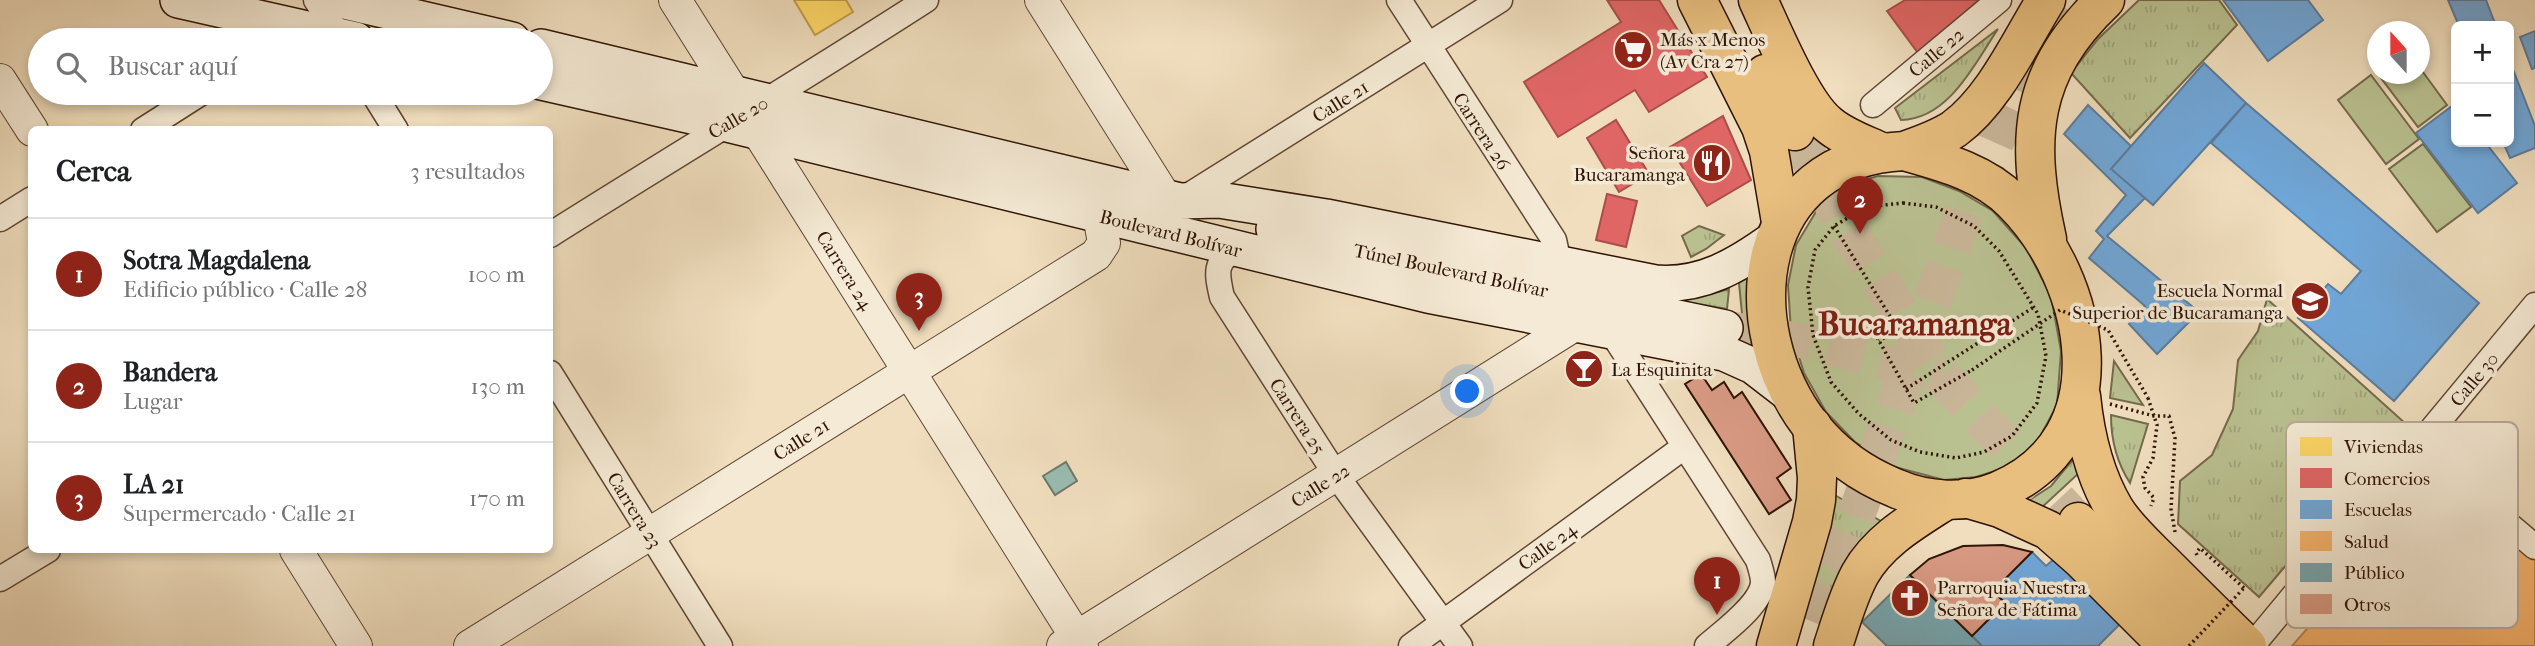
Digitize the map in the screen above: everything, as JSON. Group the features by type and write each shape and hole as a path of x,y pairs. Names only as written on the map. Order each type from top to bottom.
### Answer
{"main road":[{"path":"178,0 403,28"},
{"path":"1697,0 1761,127 1769,151 1777,230 1769,271 1767,322 1778,365 1802,411 1838,454 1878,481 1903,492 1956,499 2011,512 2048,530 2082,559 2168,646"},
{"path":"1726,0 1794,131"},
{"path":"1758,0 1806,98 1817,113 1838,131 1893,152 1962,169 1987,181 2011,200 2030,221 2049,248 2062,274 2075,314 2092,399 2084,427 2105,491 2116,512 2142,542 2249,646"},
{"path":"1777,230 1797,199 1819,179 1859,157 1893,152 1953,130 1974,110 1997,81 2046,0"},
{"path":"2049,248 2040,206 2034,148 2040,97 2050,70 2065,45 2105,0"},
{"name":"Boulevard Bolívar","path":"553,51 746,112 1099,215 1428,295 1735,357 1763,373 1802,411"},
{"name":"Boulevard Bolívar","path":"553,84 746,112 1172,199 1219,200 1305,214 1655,284 1685,284 1713,276 1749,256 1777,230"},
{"name":"Túnel Boulevard Bolívar","path":"1172,199 1352,250 1725,328"},
{"path":"1817,638 1877,551 1903,528 1956,499 1996,492 2024,478 2048,459 2092,399"},
{"path":"1776,646 1814,511 1817,478 1802,411"},
{"path":"2078,522 2205,646"}],"street":[{"name":"Carrera 24","path":"675,0 909,371 1074,643"},
{"name":"Calle 20","path":"553,233 926,0"},
{"path":"1041,0 1172,199"},
{"name":"Carrera 26","path":"1399,0 1554,240 1556,249 1551,263"},
{"name":"Calle 21","path":"1172,199 1500,0"},
{"name":"Calle 22","path":"1873,105 1999,0"},
{"path":"0,80 29,126"},
{"path":"149,126 182,105"},
{"path":"380,105 394,126"},
{"path":"0,219 28,202"},
{"name":"Calle 21","path":"470,646 1096,255 1104,243 1099,215"},
{"name":"Carrera 25","path":"1237,250 1226,255 1221,261 1218,278 1222,297 1336,475 1460,646"},
{"name":"Calle 30","path":"2438,422 2535,305"},
{"name":"Calle 22","path":"1074,643 1576,324"},
{"path":"1610,330 1758,560 1763,582 1760,595 1707,646"},
{"name":"Carrera 23","path":"553,378 720,646"},
{"name":"Calle 24","path":"1410,646 1684,447"},
{"path":"2518,533 2535,547"},
{"path":"0,579 43,553"},
{"path":"298,553 356,646"},
{"name":"Calle 30","path":"2249,646 2286,602"}],"path":[{"path":"1903,203 1936,207 1974,226 1999,251 2038,314 2046,356 2037,403 2012,436 1984,452 1956,458 1920,452 1891,440 1859,414 1831,382 1812,335 1808,287 1815,250 1834,226 1866,208 1903,203"},
{"path":"1834,226 1898,329 1879,341"},
{"path":"1906,389 2034,307"},
{"path":"1869,323 1914,403 1972,370 2060,310 2108,330 2148,398 2157,425 2152,458 2143,477 2145,488 2154,498 2150,510"},
{"path":"2092,399 2154,415 2169,416 2175,438 2171,509 2175,536"},
{"path":"2189,646 2244,589 2200,548 2196,553 2205,561"}],"green space":[{"path":"2139,0 2219,0 2237,25 2130,138 2071,73 2098,39"},
{"path":"1998,29 1970,72 1947,100 1918,117 1901,120 1895,108"},
{"path":"2367,78 2367,84 2378,84 2419,139 2386,164 2338,100"},
{"path":"2430,82 2447,105 2418,127 2386,84 2430,84"},
{"path":"2423,144 2471,207 2437,232 2389,169"},
{"path":"1878,176 1922,177 1959,191 1993,211 2026,248 2051,296 2061,351 2057,405 2036,444 2011,466 1976,477 1944,480 1895,467 1855,442 1826,412 1804,373 1791,331 1788,285 1796,245 1817,210 1847,185"},
{"path":"1699,226 1724,235 1691,257 1682,236"},
{"path":"1749,277 1750,310 1757,354 1741,348 1743,324 1739,283"},
{"path":"1729,289 1727,309 1653,296 1692,296"},
{"path":"2267,299 2404,422 2286,422 2286,565 2259,597 2178,524 2180,481 2212,455 2233,409 2238,360 2258,331"},
{"path":"2114,361 2143,405 2110,398"},
{"path":"2111,415 2148,424 2130,483 2116,450"},
{"path":"2075,457 2080,472 2039,510 2025,503 2051,486"},
{"path":"1831,493 1888,525 1830,619 1797,609"}],"water":[{"path":"1066,462 1077,481 1055,495 1043,476"}],"building: Viviendas":[{"path":"794,0 846,0 853,12 815,35"}],"building: Comercios":[{"name":"Más x Menos (Av Cra 27)","path":"1607,0 1659,0 1707,77 1649,112 1635,90 1558,137 1524,82 1621,22"},
{"path":"1905,0 1979,0 1918,53 1887,11"},
{"name":"Señora Bucaramanga","path":"1723,116 1751,180 1707,206 1670,147"},
{"path":"1616,120 1649,174 1619,192 1587,138"},
{"path":"1607,194 1637,201 1626,247 1596,240"}],"building: Escuelas":[{"path":"2223,0 2308,0 2323,20 2268,61"},
{"path":"2448,0 2486,0 2494,21 2457,21"},
{"path":"2535,31 2535,68 2532,69 2520,37"},
{"path":"2204,63 2246,103 2153,205 2111,169"},
{"path":"2514,72 2535,126 2535,148 2510,158 2505,147 2514,147"},
{"path":"2246,103 2479,303 2394,401 2298,318 2328,284 2341,294 2361,271 2211,143"},
{"path":"2088,105 2131,146 2111,169 2145,198 2107,236 2199,312 2157,354 2129,324 2145,306 2089,258 2104,239 2096,231 2126,195 2064,134"},
{"path":"2451,107 2451,147 2489,147 2517,183 2478,213 2416,133"},
{"path":"2032,552 2046,566 2055,558 2121,623 2098,646 1982,646 1972,636 2005,603 1993,591"}],"building: Salud":[{"path":"2518,541 2535,555 2535,646 2292,646 2308,628 2518,628"}],"building: Público":[{"name":"Parroquia Nuestra Señora de Fátima","path":"1910,575 1982,646 1887,646 1862,622"}],"building: Otros":[{"path":"1701,374 1712,390 1724,382 1734,398 1742,392 1791,468 1777,478 1791,500 1769,514 1685,384"},
{"path":"2003,545 2032,552 1993,591 2005,603 1972,636 1910,575 1929,559 1963,546"}],"tunnel":[{"path":"1813,622 1851,530 1966,207 2039,51 2072,0"},
{"path":"1795,131 1841,220 1941,376 2078,522"},
{"path":"1725,328 1803,341 1941,376"}],"place":[{"name":"Más x Menos (Av Cra 27)","path":"1633,50"},
{"name":"Señora Bucaramanga","path":"1712,163"},
{"name":"Bandera","path":"1860,234"},
{"name":"Escuela Normal Superior de Bucaramanga","path":"2310,301"},
{"name":"LA 21","path":"919,331"},
{"name":"La Esquinita","path":"1584,369"},
{"name":"Parroquia Nuestra Señora de Fátima","path":"1910,598"},
{"name":"Sotra Magdalena","path":"1717,615"}],"district":[{"name":"Bucaramanga","path":"1915,323"}]}
